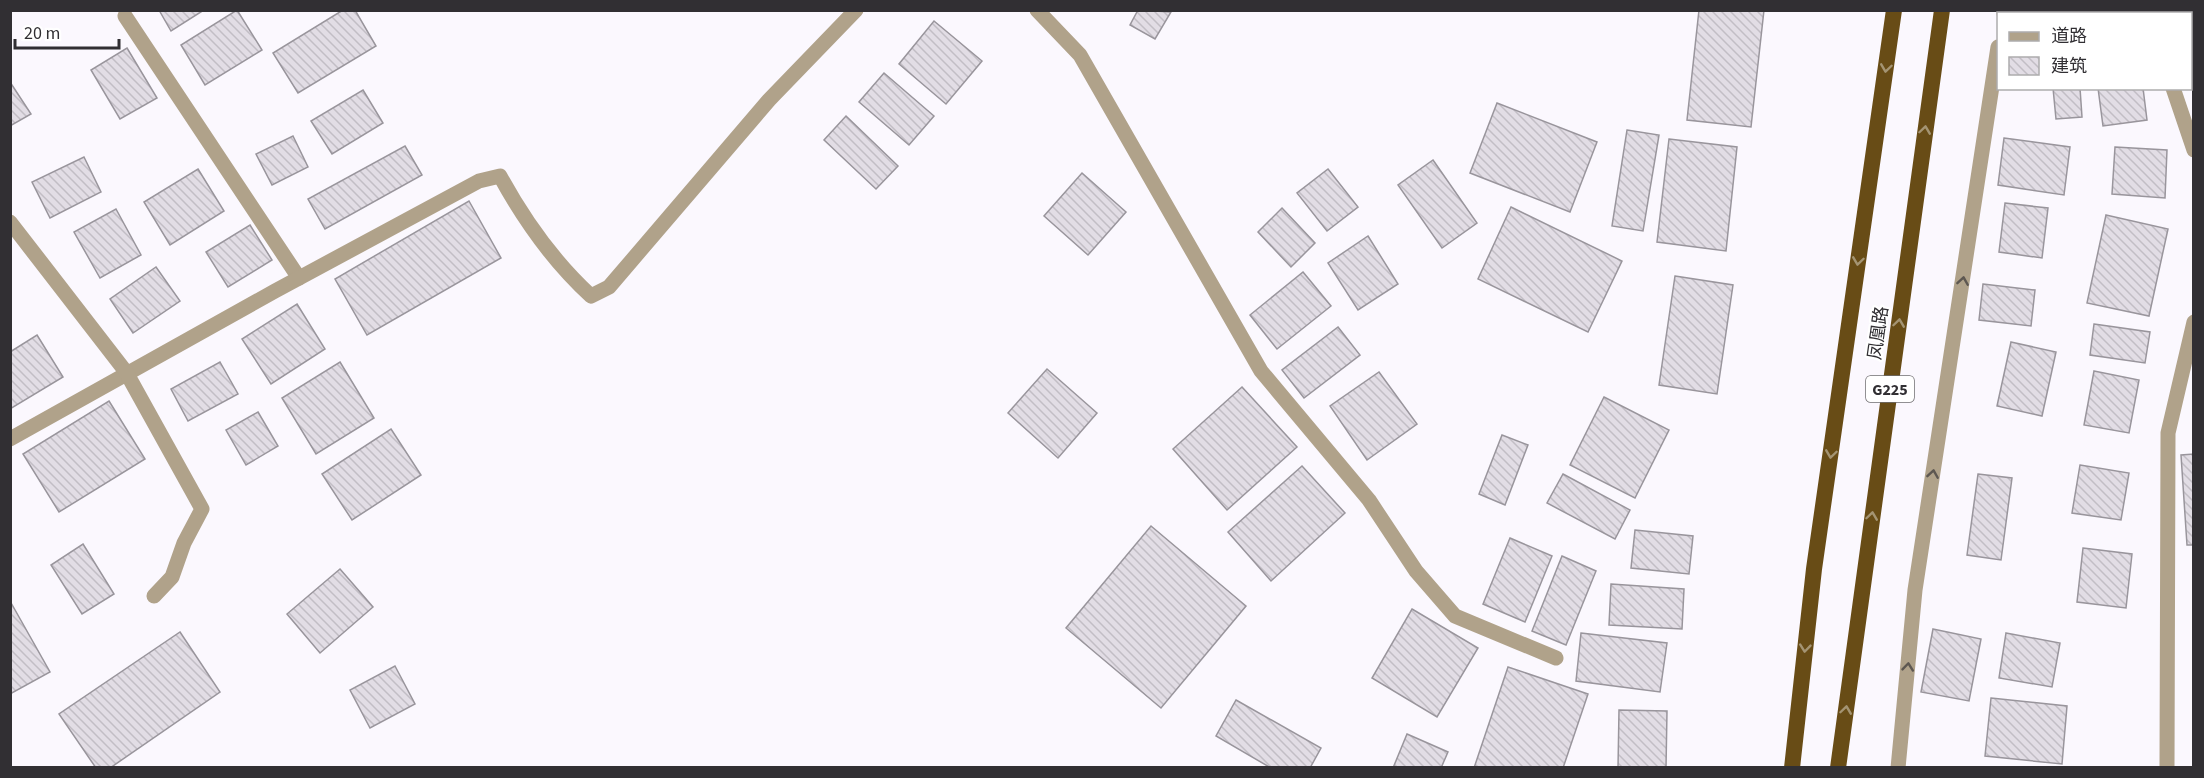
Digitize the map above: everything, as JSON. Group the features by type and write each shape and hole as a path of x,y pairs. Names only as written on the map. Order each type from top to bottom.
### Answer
{"highway":[{"name":"凤凰路","path":"1792,768 1814,569 1894,10"},
{"name":"凤凰路","path":"1838,768 1942,10"}],"street":[{"path":"10,439 126,372 479,181 500,176 521,214 576,282 591,296 609,287 769,100 856,10"},
{"path":"1037,10 1080,55 1261,371 1369,500 1416,571 1455,616 1556,658"},
{"path":"125,16 299,278"},
{"path":"1898,768 1915,590 1997,54"},
{"path":"2174,90 2193,150"},
{"path":"10,222 126,372 202,509 184,543 172,577 154,596"},
{"path":"2167,768 2168,433 2193,322"}],"building":[{"path":"159,10 204,10 171,31"},
{"path":"237,10 262,50 205,85 181,45"},
{"path":"343,10 355,10 376,46 298,93 273,53"},
{"path":"1138,10 1171,12 1155,39 1130,25"},
{"path":"1699,10 1764,10 1751,127 1687,120"},
{"path":"2035,10 2117,10 2118,12 2035,12"},
{"path":"934,21 982,61 946,104 899,64"},
{"path":"127,48 157,98 120,119 91,70"},
{"path":"884,73 934,116 909,145 859,102"},
{"path":"10,82 31,114 10,126"},
{"path":"363,90 383,123 332,154 311,121"},
{"path":"2053,90 2080,90 2082,117 2056,119"},
{"path":"2098,90 2143,90 2147,120 2103,126"},
{"path":"1497,103 1597,142 1570,212 1470,173"},
{"path":"846,116 898,166 876,189 824,140"},
{"path":"1627,130 1659,135 1643,231 1612,226"},
{"path":"293,136 308,167 272,185 256,154"},
{"path":"2004,138 2070,147 2064,195 1998,185"},
{"path":"1669,139 1737,147 1726,251 1657,242"},
{"path":"405,146 422,175 325,229 308,199"},
{"path":"2115,147 2167,150 2165,198 2112,194"},
{"path":"84,157 101,192 50,218 32,182"},
{"path":"1433,160 1477,223 1442,248 1398,185"},
{"path":"198,169 224,211 170,245 144,202"},
{"path":"1328,169 1358,207 1327,231 1297,193"},
{"path":"1082,173 1126,212 1088,255 1044,216"},
{"path":"469,201 501,258 367,335 335,279"},
{"path":"2005,203 2048,208 2042,258 1999,252"},
{"path":"1511,207 1622,261 1588,332 1478,279"},
{"path":"1282,208 1315,243 1291,267 1258,232"},
{"path":"116,209 141,255 100,278 74,232"},
{"path":"2106,215 2168,229 2149,316 2087,303"},
{"path":"250,225 272,260 228,287 206,252"},
{"path":"1368,236 1398,284 1358,310 1328,263"},
{"path":"156,267 180,301 133,333 110,299"},
{"path":"1303,272 1331,306 1277,349 1250,315"},
{"path":"1675,276 1733,285 1717,394 1659,385"},
{"path":"1983,284 2035,290 2031,326 1979,320"},
{"path":"297,304 325,349 271,384 242,339"},
{"path":"2094,324 2150,332 2145,363 2090,355"},
{"path":"1338,327 1360,355 1304,398 1282,370"},
{"path":"37,335 63,377 10,409 10,352"},
{"path":"2011,342 2056,352 2042,416 1997,406"},
{"path":"220,362 238,394 188,421 171,389"},
{"path":"340,362 374,418 316,454 282,398"},
{"path":"1047,369 1097,413 1058,458 1008,413"},
{"path":"2094,371 2139,380 2129,433 2084,425"},
{"path":"1379,372 1417,424 1367,460 1330,406"},
{"path":"1242,387 1297,447 1227,510 1173,449"},
{"path":"1604,397 1669,430 1635,498 1570,465"},
{"path":"109,401 145,459 59,512 23,454"},
{"path":"258,412 278,446 246,465 226,430"},
{"path":"391,429 421,475 352,520 322,474"},
{"path":"1502,435 1528,445 1505,505 1479,494"},
{"path":"2194,454 2194,545 2187,545 2181,455"},
{"path":"2080,465 2129,473 2121,520 2072,513"},
{"path":"1302,466 1345,513 1271,581 1228,532"},
{"path":"1563,474 1630,510 1615,539 1547,503"},
{"path":"1978,474 2012,478 2001,560 1967,555"},
{"path":"1151,526 1246,606 1161,708 1066,628"},
{"path":"1635,530 1693,536 1689,574 1631,568"},
{"path":"1510,538 1552,556 1525,622 1483,604"},
{"path":"83,544 114,594 82,614 51,565"},
{"path":"2083,548 2132,554 2126,608 2077,602"},
{"path":"1562,556 1596,571 1566,645 1532,631"},
{"path":"340,569 373,607 320,653 287,614"},
{"path":"1611,584 1684,589 1682,629 1609,625"},
{"path":"10,601 50,672 10,694"},
{"path":"1412,609 1478,648 1437,717 1372,678"},
{"path":"1933,629 1981,639 1969,701 1921,692"},
{"path":"180,632 220,692 110,768 96,768 59,714"},
{"path":"1581,633 1667,643 1660,692 1576,681"},
{"path":"2006,633 2060,643 2052,687 1999,678"},
{"path":"395,666 415,704 370,728 350,690"},
{"path":"1508,667 1588,694 1563,768 1474,768"},
{"path":"1991,698 2067,706 2062,764 1985,756"},
{"path":"1236,700 1321,748 1310,768 1271,768 1216,736"},
{"path":"1619,710 1667,711 1666,768 1618,768"},
{"path":"1407,734 1448,752 1441,768 1393,768"}]}
